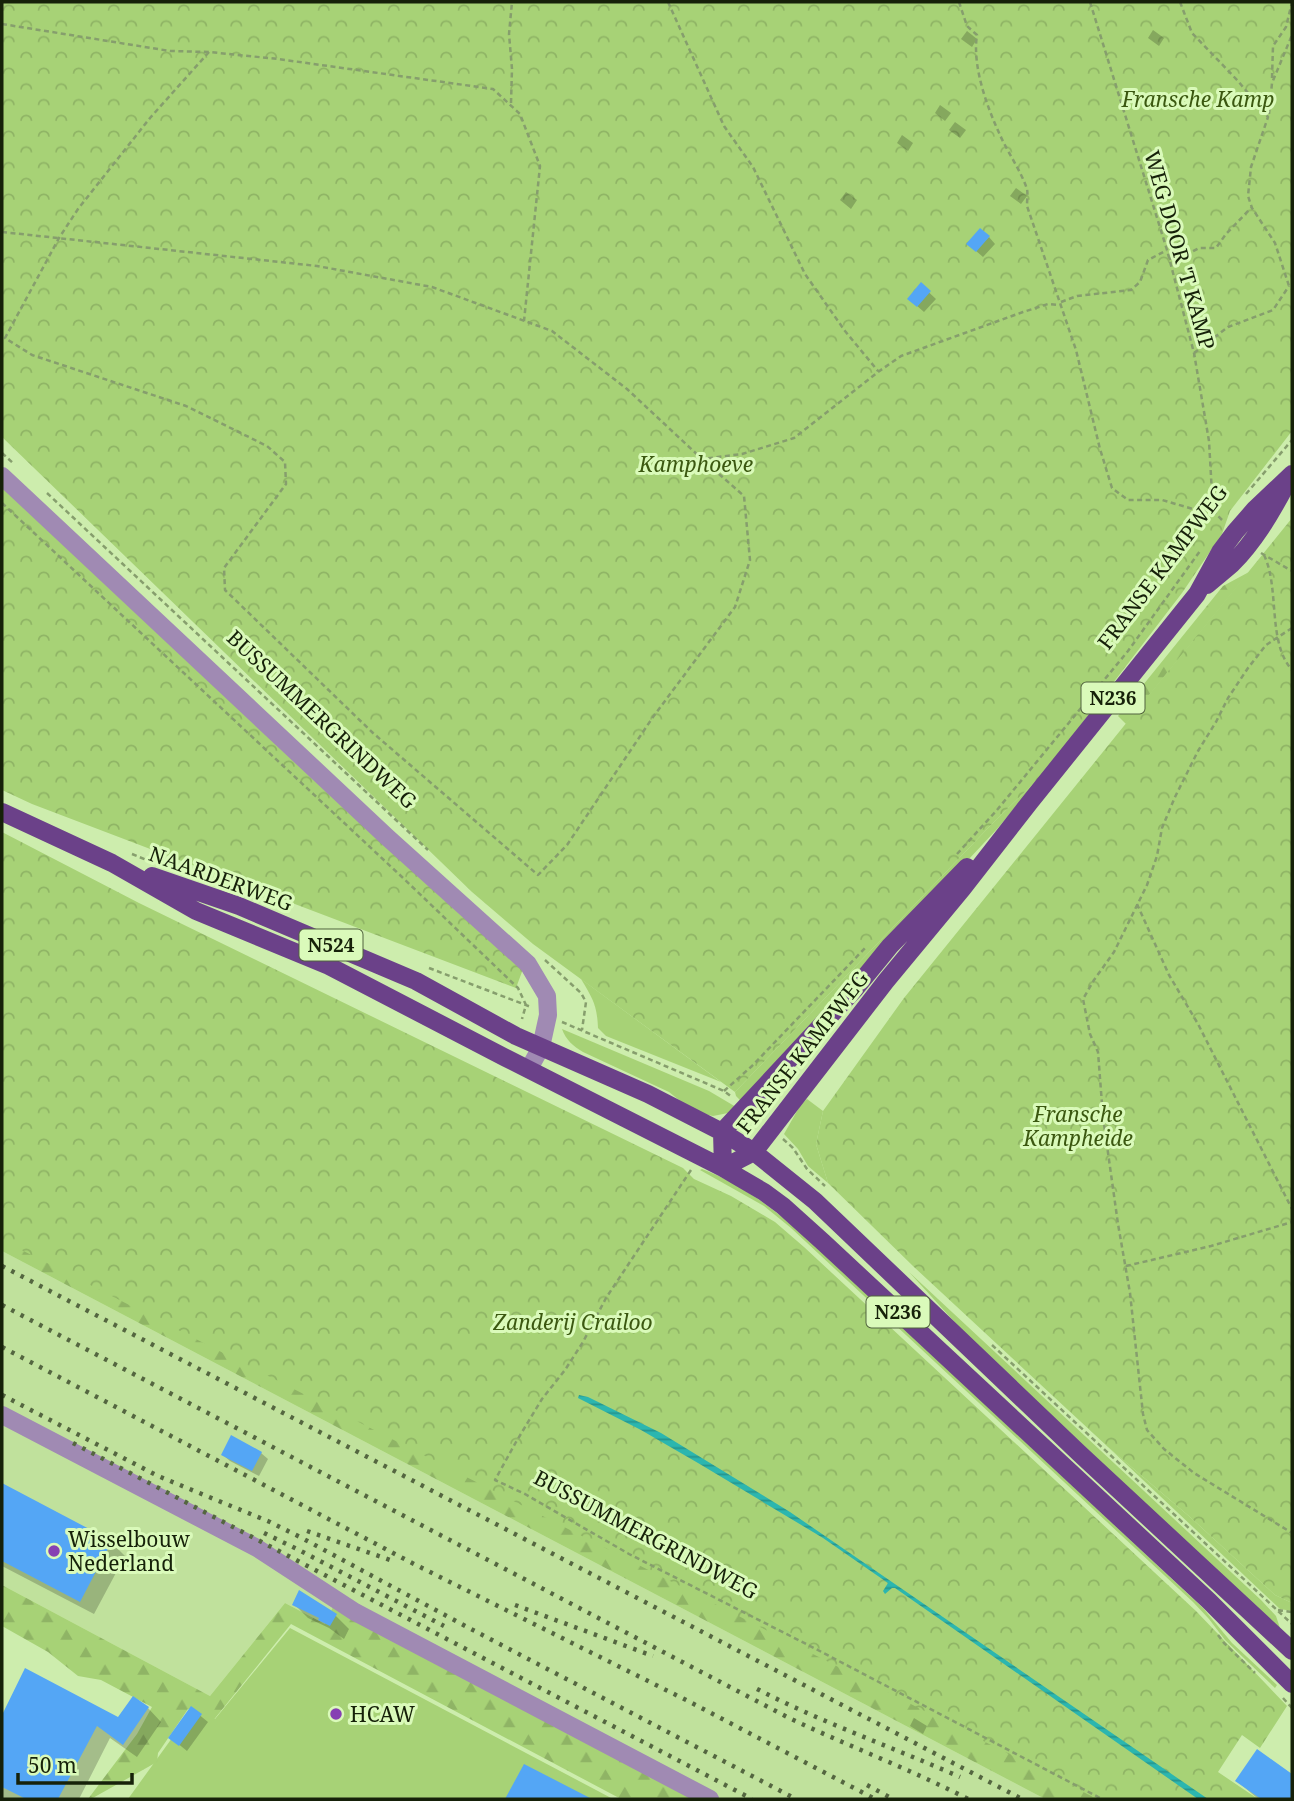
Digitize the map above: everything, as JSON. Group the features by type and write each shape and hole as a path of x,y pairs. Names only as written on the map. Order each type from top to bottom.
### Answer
{"main road":[{"name":"FRANSE KAMPWEG","path":"1030,802 890,947 855,989 722,1132 723,1168 754,1152 886,981 963,888 1197,594 1220,552 1235,533 1255,509 1291,476"},
{"name":"NAARDERWEG","path":"2,812 112,863 196,911 329,966 529,1069"},
{"name":"NAARDERWEG","path":"112,863 239,906 416,981 541,1047"},
{"name":"N524","path":"541,1047 648,1094 722,1132"},
{"name":"N524","path":"529,1069 723,1168"},
{"name":"N236","path":"722,1132 754,1152 815,1201 1079,1453 1292,1651"},
{"name":"N236","path":"723,1168 783,1206 1209,1601 1292,1684"}],"street":[{"name":"BUSSUMMERGRINDWEG","path":"2,476 387,837 528,964 547,996 548,1015 541,1047 529,1069"},
{"path":"2,1415 257,1548 355,1612 710,1799"}],"path":[{"path":"510,105 512,69 509,34 512,2"},
{"path":"668,2 724,126 753,167 805,274 878,372"},
{"path":"958,2 967,26 977,35 978,73 999,135 1028,191 1027,206 1076,350 1112,488 1128,500 1162,500 1193,509 1213,511 1223,520"},
{"name":"WEG DOOR 'T KAMP","path":"1090,2 1167,250 1194,353 1209,441 1213,511"},
{"path":"1180,2 1192,33 1268,117"},
{"path":"1194,353 1228,327 1273,310 1291,287 1275,243 1252,208 1248,196 1251,167 1268,117 1273,46 1286,27 1292,2"},
{"path":"2,24 170,51 278,59 493,89 520,114 540,166 524,321"},
{"path":"1272,83 1292,35"},
{"path":"2,232 59,238 330,268 432,287 552,331 627,389 744,496 750,560 735,607 653,717 567,845 538,875 373,733 225,590 224,568 286,484 285,462 267,446 186,406 32,355 5,338 59,238 78,209 150,118 209,52"},
{"path":"1169,259 1199,248 1216,248 1252,208"},
{"path":"702,459 742,454 794,438 901,356 1048,304 1060,303 1077,296 1131,290 1140,282 1148,260 1167,250"},
{"name":"FRANSE KAMPWEG","path":"1240,500 1292,440"},
{"path":"2,453 21,470"},
{"name":"BUSSUMMERGRINDWEG","path":"40,488 428,850"},
{"path":"2,502 488,959 518,988 526,1005"},
{"name":"FRANSE KAMPWEG","path":"955,855 997,810 1128,651 1207,542"},
{"path":"1292,571 1264,555 1271,574 1278,636 1287,664 1292,670"},
{"path":"1292,628 1266,645 1248,668 1198,751 1162,828 1157,856 1147,886 1114,951 1083,999 1090,1034 1098,1052 1103,1117 1130,1293 1147,1430 1164,1450 1194,1473 1292,1533"},
{"path":"1138,904 1169,975 1198,1024 1292,1209"},
{"name":"FRANSE KAMPWEG","path":"724,1091 752,1066 872,941"},
{"path":"545,960 581,993 586,1002 582,1030 724,1091 745,1107"},
{"path":"771,1129 793,1148 807,1169 826,1187"},
{"name":"BUSSUMMERGRINDWEG","path":"700,1157 606,1298 583,1342 542,1399 495,1479 629,1554 1102,1799"},
{"path":"1125,1266 1188,1252 1292,1223"},
{"path":"989,1342 1292,1624"},
{"path":"1276,1610 1292,1612"},
{"path":"1216,1632 1259,1676"}],"shaded area":[{"path":"2,1251 1045,1799 694,1799 285,1603 210,1696 2,1585"}],"green space":[{"name":"Kamphoeve","path":"2,2 1292,2 1292,431 1230,511 1222,534 1182,593 1044,773 735,1092 533,944 472,892 2,437"},
{"path":"2,485 523,969 516,988 32,804 2,790"},
{"name":"Fransche Kampheide","path":"1292,518 1292,1603 1275,1595 1108,1447 914,1267 828,1183 816,1144 823,1111 904,998"},
{"path":"1249,572 1126,724 1118,716 1223,586"},
{"path":"1044,773 997,829 742,1102 735,1092"},
{"name":"Zanderij Crailoo","path":"2,832 139,903 683,1168 694,1179 731,1196 775,1222 1196,1611 1287,1706 1260,1748 1242,1735 1218,1772 1258,1799 1097,1799 2,1240"},
{"path":"581,979 721,1082 606,1036 598,1028 594,1002"},
{"path":"562,1029 709,1091 736,1107 728,1113 713,1116 694,1112 669,1092 579,1050 568,1040"},
{"path":"807,1099 823,1111 816,1144 828,1183 808,1166 798,1149 784,1134 801,1104"},
{"path":"700,1170 757,1198 806,1237 1203,1608 1232,1643 1277,1685 1275,1688 1225,1640 1193,1602 791,1228 764,1206"},
{"path":"2,1224 1099,1799 1045,1799 2,1251"},
{"path":"909,1272 1261,1600 1276,1616 1280,1628 971,1340"},
{"path":"1108,1447 1275,1595 1292,1603 1292,1611 1280,1609"},
{"path":"2,1585 210,1696 285,1603 325,1624 333,1607 694,1799 621,1799 291,1624 212,1722 197,1711 188,1709 158,1753 157,1762 88,1799 137,1734 152,1707 101,1680 78,1676 48,1652 2,1626"},
{"name":"HCAW","path":"290,1628 613,1799 128,1799 193,1709 215,1719"}],"water":[{"path":"579,1395 661,1433 790,1512 1208,1799 1198,1799 895,1588 885,1594 883,1591 888,1583 823,1538 641,1430 578,1398"}],"building":[{"path":"980,228 990,236 976,252 966,244"},
{"path":"921,282 931,291 917,307 907,299"},
{"path":"231,1435 262,1452 252,1471 221,1455"},
{"name":"Wisselbouw Nederland","path":"2,1483 112,1541 80,1602 2,1561"},
{"path":"299,1590 337,1614 330,1626 292,1605"},
{"path":"25,1668 118,1717 133,1696 149,1707 123,1745 97,1726 58,1799 26,1799 2,1787 2,1715"},
{"path":"191,1706 202,1714 179,1746 168,1738"},
{"path":"1257,1749 1292,1774 1292,1799 1261,1799 1235,1781"},
{"path":"524,1764 592,1799 505,1799"}],"railway":[{"path":"2,1266 1022,1799"},
{"path":"2,1305 789,1718 968,1799"},
{"path":"2,1347 414,1564 690,1702 875,1799"},
{"path":"2,1395 158,1476 300,1537 796,1799"},
{"path":"73,1443 752,1799"},
{"path":"307,1531 390,1560"},
{"path":"264,1533 444,1626"},
{"path":"515,1605 653,1656"},
{"path":"757,1689 832,1724 960,1777"},
{"path":"867,1785 893,1799"}],"place":[{"name":"Wisselbouw Nederland","path":"54,1551"},
{"name":"HCAW","path":"336,1714"}],"park label":[{"name":"Fransche Kamp","path":"1198,99"}]}
